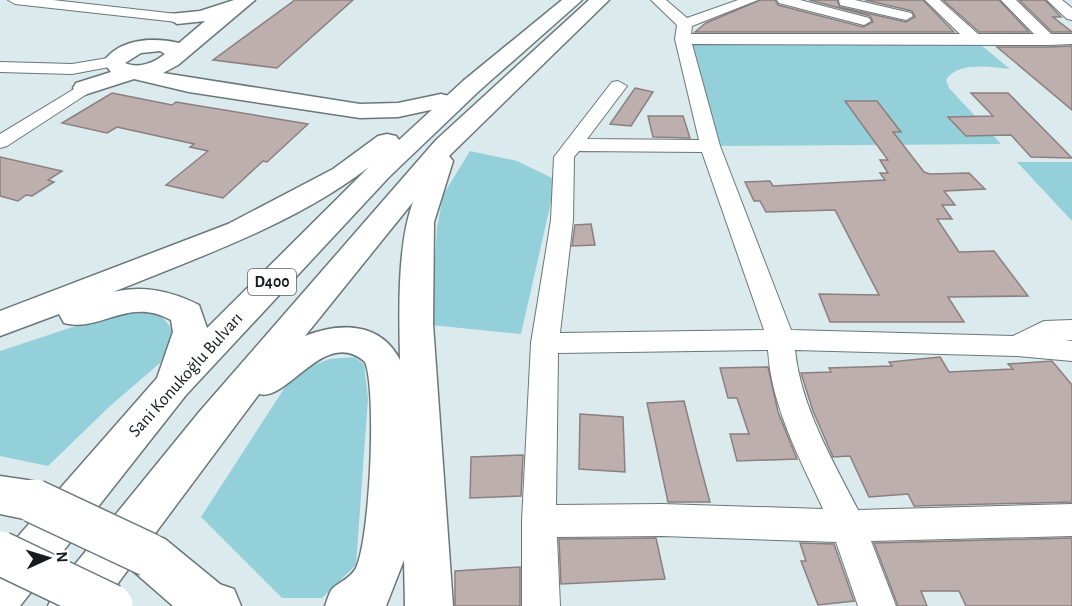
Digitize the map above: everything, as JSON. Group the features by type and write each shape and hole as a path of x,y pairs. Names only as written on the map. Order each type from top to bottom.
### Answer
{"main road":[{"name":"Sani Konukoğlu Bulvarı","path":"0,593 173,385 380,171 471,86 573,0"},
{"name":"D400","path":"72,606 214,422 445,145 566,29 600,0"},
{"path":"177,18 211,14 244,2"},
{"path":"84,88 136,71 157,68 174,58 244,2"},
{"path":"84,88 122,54 150,46 180,33 183,21 177,18"},
{"path":"150,46 174,48 174,58 168,70 173,76 189,85"},
{"path":"114,62 119,69 136,71 146,76 189,85 360,111 398,110 441,101"},
{"path":"0,324 238,231 342,175 441,101 471,86"},
{"path":"429,606 416,324 420,222 445,145"},
{"path":"0,340 119,303 149,298 169,302 187,314 190,332 173,385"},
{"path":"214,422 307,350 334,341 355,341 368,345 380,355 390,391 389,503 380,564 372,585 357,602 349,606"},
{"path":"17,498 149,555 211,605"},
{"path":"0,553 111,606"}],"street":[{"path":"15,0 177,18"},
{"path":"658,0 684,32 711,146 781,340 784,380 811,449 848,526 877,606"},
{"path":"684,32 751,0"},
{"path":"784,0 864,21"},
{"path":"836,0 906,16 926,39"},
{"path":"906,16 909,0"},
{"path":"932,0 975,40"},
{"path":"1008,0 1048,40"},
{"path":"1053,0 1072,16"},
{"path":"0,12 20,1"},
{"path":"684,32 975,40 1072,39"},
{"path":"0,67 70,71 91,69 114,62"},
{"path":"541,606 539,521 545,343 562,220 564,157 618,86"},
{"path":"0,142 84,88"},
{"path":"573,145 711,146"},
{"path":"545,343 781,340 1017,346 1069,350"},
{"path":"539,521 663,520 848,526 1072,520"}],"shaded area":[{"path":"683,39 975,40 1010,69 966,68 951,74 946,80 949,88 1001,144 710,146","holes":["877,101 899,129 866,130 846,102"]},
{"path":"470,151 517,161 556,180 521,334 431,325 437,228 443,195"},
{"path":"1017,162 1072,162 1072,221"},
{"path":"127,309 156,313 165,320 175,334 160,363 110,406 48,466 0,456 0,351"},
{"path":"354,357 364,364 368,398 356,565 322,598 282,598 201,517 289,381 312,366 329,359"}],"building":[{"path":"295,0 353,0 277,68 213,60"},
{"path":"760,0 775,0 778,5 863,27 873,22 870,16 809,0 837,0 840,7 906,22 915,17 912,11 865,0 923,0 954,32 695,32 706,23"},
{"path":"943,0 999,0 1029,32 979,32"},
{"path":"1019,0 1045,0 1061,17 1053,17 1072,32 1052,32"},
{"path":"1072,46 1072,110 997,47 1048,47"},
{"path":"635,88 653,92 631,126 610,124"},
{"path":"112,93 172,105 176,102 308,124 223,198 166,185 208,151 190,147 194,144 117,127 107,133 62,123"},
{"path":"971,93 1008,93 1072,158 1031,157 1011,135 966,136 948,117 993,116"},
{"path":"845,101 877,101 901,132 893,132 924,172 930,174 969,173 985,189 944,191 955,205 942,205 952,219 937,219 959,252 994,251 1028,296 948,297 964,322 830,322 819,294 879,295 835,210 766,212 760,201 754,201 745,182 770,181 773,186 885,180 880,173 888,173 880,160 888,160"},
{"path":"648,116 683,116 690,138 653,137"},
{"path":"0,157 62,171 48,180 54,182 32,196 26,195 18,201 0,196"},
{"path":"591,224 595,245 572,246 575,225"},
{"path":"940,357 949,372 1013,369 1008,364 1052,361 1072,385 1072,502 914,506 908,494 869,497 850,456 833,457 813,411 801,373 831,372 829,368 892,366 889,362"},
{"path":"768,367 778,412 797,459 737,461 730,434 749,434 737,398 728,398 720,368"},
{"path":"684,401 710,502 668,502 647,403"},
{"path":"580,414 623,417 625,472 579,469"},
{"path":"523,455 521,496 470,498 471,457"},
{"path":"656,538 665,579 561,584 559,539"},
{"path":"1072,538 1072,606 966,606 959,591 921,591 927,606 898,606 874,543"},
{"path":"800,543 834,544 854,601 818,605 801,561 806,561"},
{"path":"520,567 520,606 455,606 455,571"}]}
